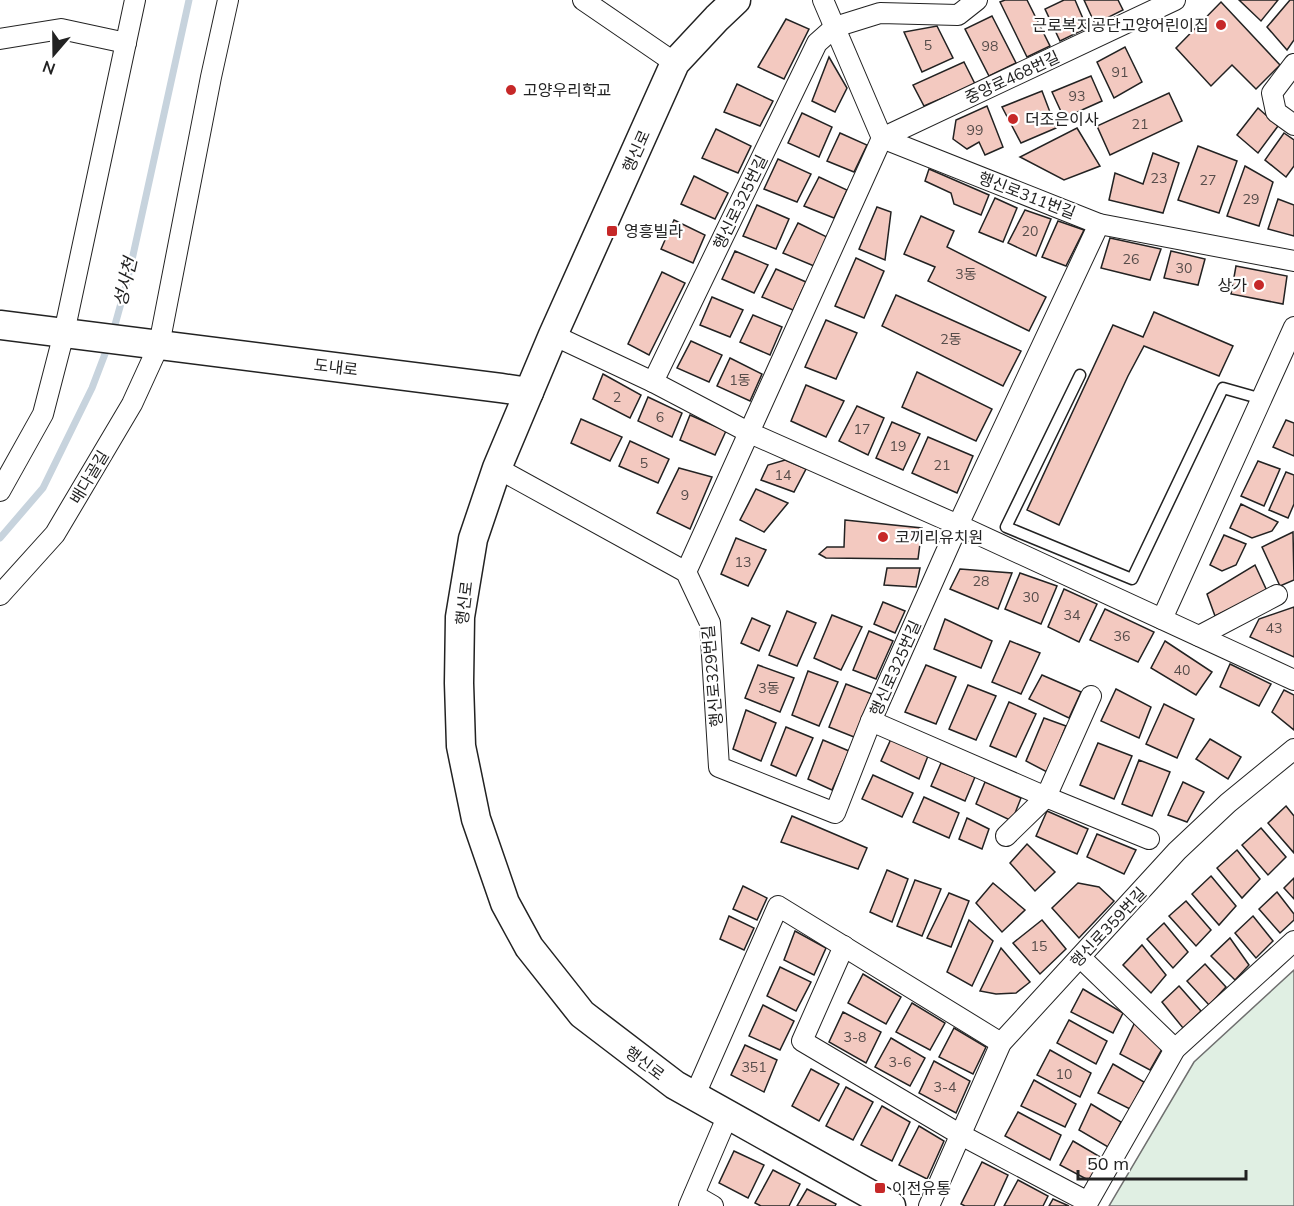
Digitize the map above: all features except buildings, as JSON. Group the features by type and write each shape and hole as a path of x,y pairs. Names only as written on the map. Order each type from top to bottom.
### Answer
{"main road":[{"name":"행신로","path":"736,0 675,63 497,468 474,539 460,617 461,746 476,819 504,903 530,947 582,1014 675,1085 891,1206"},
{"path":"0,325 71,334"},
{"name":"도내로","path":"71,334 529,393"}],"street":[{"path":"0,491 43,414 71,334 135,0"},
{"name":"배다골길","path":"0,596 55,534 132,404 151,344 228,0"},
{"path":"583,0 675,63"},
{"path":"497,468 686,572 882,138 823,0"},
{"path":"835,27 880,13 958,15 977,0"},
{"name":"중앙로468번길","path":"882,138 1175,0"},
{"name":"행신로325번길","path":"652,382 817,43 835,27"},
{"path":"0,39 61,29 126,43"},
{"path":"1294,64 1272,93 1276,112 1294,125"},
{"name":"행신로311번길","path":"882,138 1099,224 1294,261"},
{"name":"행신로325번길","path":"835,813 871,722 958,525 1099,224"},
{"path":"1162,619 1262,399 1288,355 1294,327"},
{"path":"554,335 750,433 958,525 1294,680"},
{"name":"행신로329번길","path":"686,572 710,623 719,767 835,813"},
{"path":"1199,636 1277,595"},
{"path":"1006,836 1046,797 1091,696"},
{"path":"871,722 1149,839"},
{"name":"행신로359번길","path":"929,1206 1001,1043 1177,851 1228,803 1293,752"},
{"path":"694,1096 778,906 1001,1043"},
{"path":"844,946 802,1041 960,1135 1088,1202 1175,1049 1294,941"},
{"path":"1080,957 1175,1049"},
{"path":"713,1206 692,1201 728,1115"}],"lane":[{"path":"1080,375 1006,527 1132,579 1223,387 1262,399"}],"green space":[{"path":"1294,970 1294,1206 1109,1206 1194,1062"}],"waterway":[{"name":"성사천","path":"113,332 128,278 189,0"},
{"name":"성사천","path":"0,538 43,488 92,388 108,346"}],"place":[{"name":"근로복지공단고양어린이집","path":"1221,25"},
{"name":"고양우리학교","path":"511,90"},
{"name":"더조은이사","path":"1013,119"},
{"name":"영흥빌라","path":"612,231"},
{"name":"상가","path":"1259,285"},
{"name":"코끼리유치원","path":"883,537"},
{"name":"이전유통","path":"880,1188"}]}
